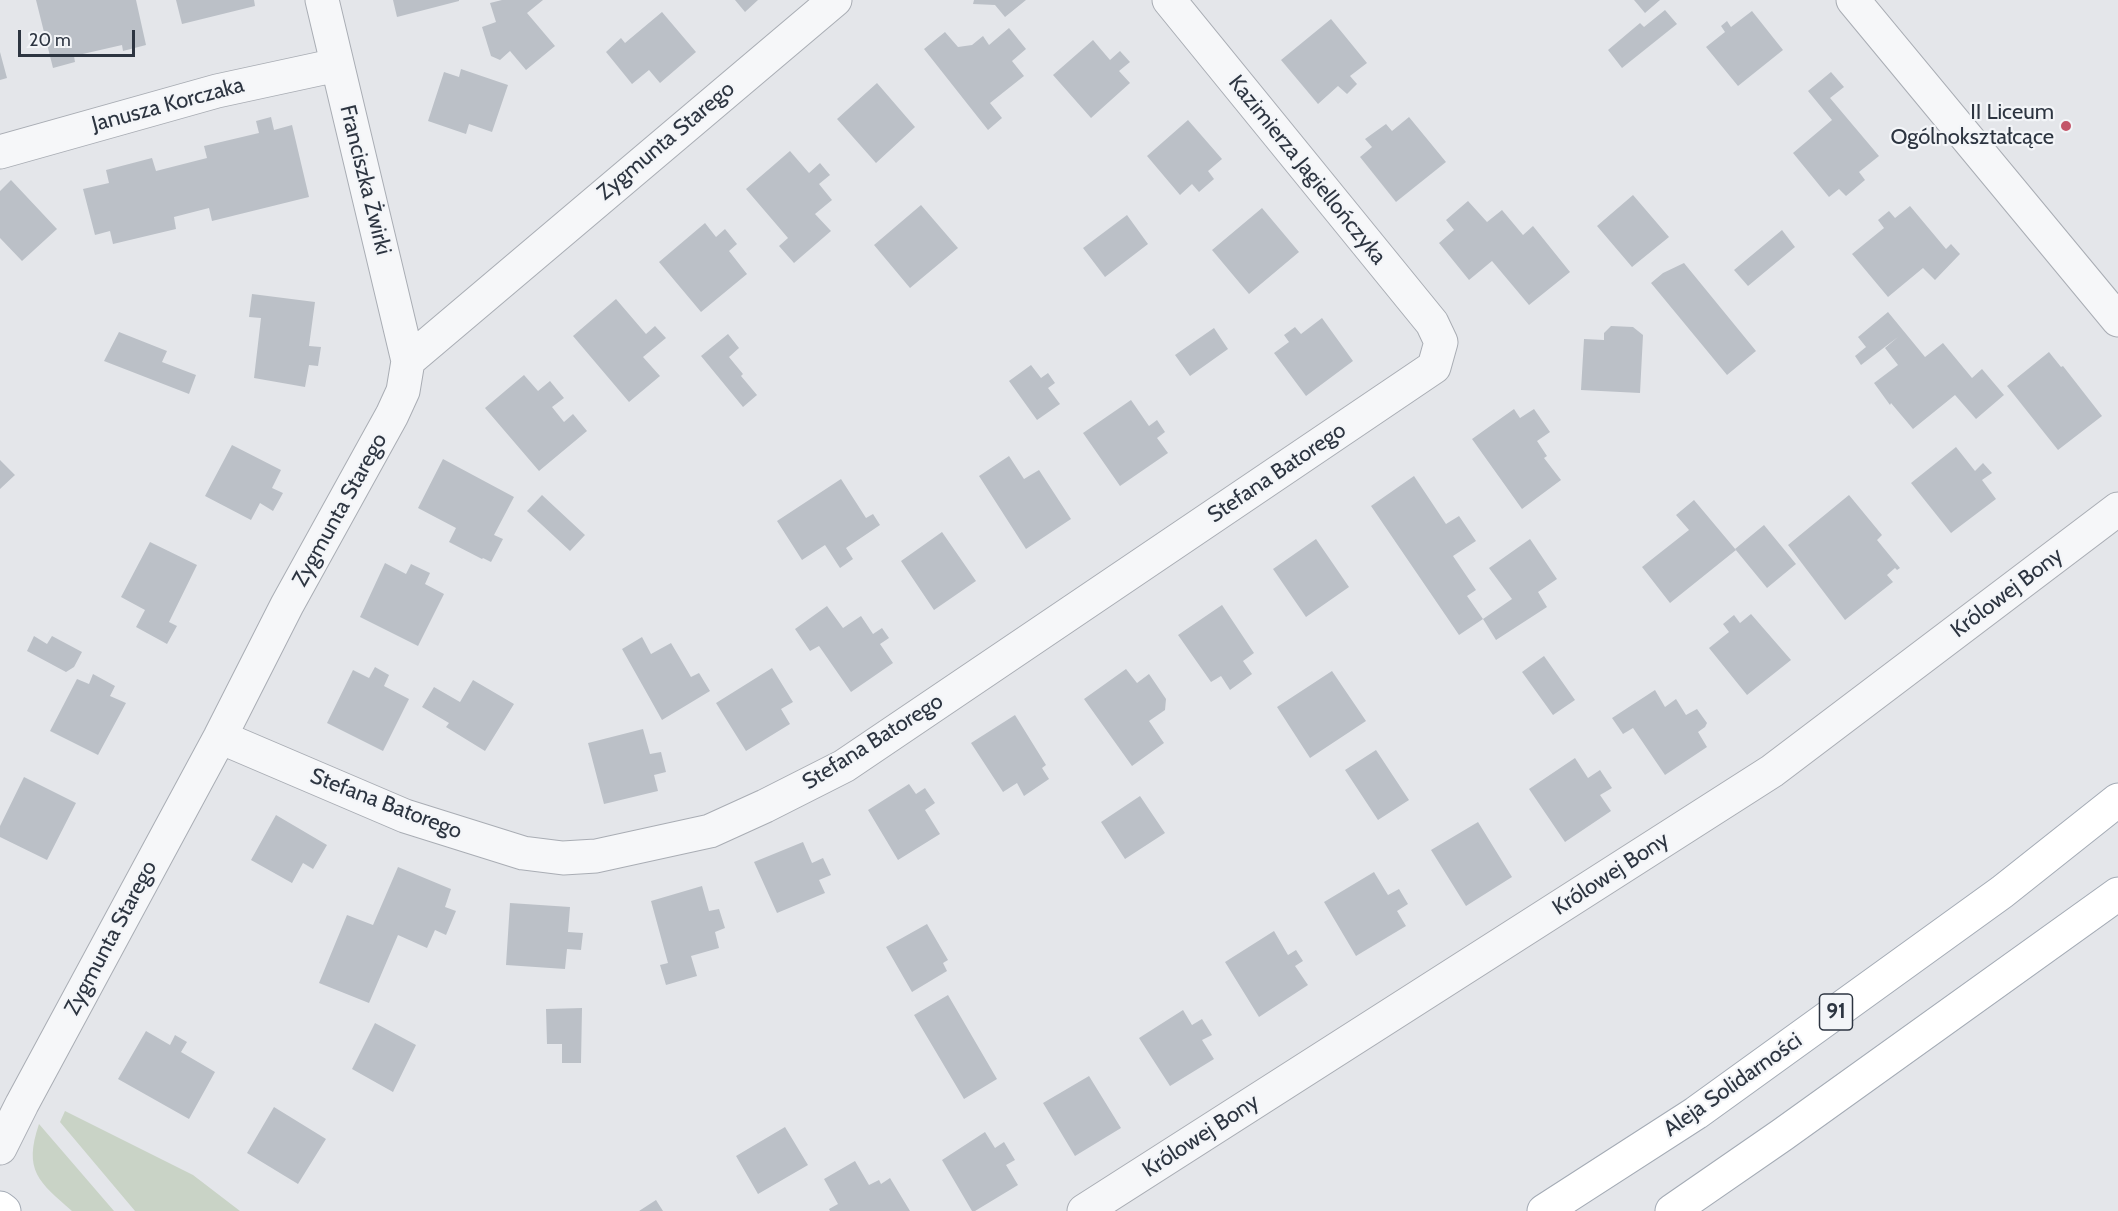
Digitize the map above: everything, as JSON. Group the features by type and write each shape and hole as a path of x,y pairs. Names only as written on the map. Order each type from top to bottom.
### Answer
{"main road":[{"name":"Aleja Solidarności","path":"1544,1211 1696,1113 2002,892 2118,800"},
{"path":"1672,1211 1782,1136 2118,894"},
{"path":"0,1208 4,1211"}],"street":[{"name":"Franciszka Żwirki","path":"322,0 408,361"},
{"name":"Zygmunta Starego","path":"0,1148 220,737 287,605 392,415 403,391 408,361 835,0"},
{"name":"Kazimierza Jagiellończyka","path":"1169,0 1432,323 1441,342"},
{"path":"1853,0 2118,320"},
{"name":"Janusza Korczaka","path":"0,152 217,91 337,65"},
{"name":"Stefana Batorego","path":"220,737 405,816 523,853 563,858 596,856 710,831 844,766 1434,367 1441,342"},
{"name":"Królowej Bony","path":"1084,1211 1772,771 2118,509"}],"shaded area":[{"path":"65,1111 193,1175 240,1211 135,1211 60,1122"},
{"path":"39,1124 114,1211 72,1211 43,1183 34,1165 33,1153"}],"building":[{"path":"36,0 136,0 146,45 123,51 122,45 74,56 75,62 53,68"},
{"path":"176,0 254,0 255,6 182,24"},
{"path":"393,0 459,0 459,1 397,17"},
{"path":"502,0 543,0 527,13 555,46 526,70 510,51 500,60 491,56 482,27 496,22 490,3"},
{"path":"735,0 758,0 745,12"},
{"path":"974,0 1026,0 1005,17 995,5 973,4"},
{"path":"1634,0 1660,0 1645,13"},
{"path":"1665,10 1677,24 1622,68 1608,50 1640,23 1644,27"},
{"path":"1752,11 1783,50 1738,86 1706,47 1725,32 1721,26 1727,21 1731,27"},
{"path":"662,12 696,52 660,83 649,70 632,84 606,52 621,38 625,43"},
{"path":"1331,19 1367,63 1350,76 1357,84 1347,94 1338,86 1318,104 1281,60"},
{"path":"1009,28 1026,49 1012,61 1024,76 990,103 1002,118 988,130 924,49 945,32 958,47 972,45 983,36 989,45"},
{"path":"1093,40 1110,60 1120,51 1130,62 1119,71 1130,83 1091,118 1053,75"},
{"path":"0,52 7,78 0,80"},
{"path":"461,69 508,85 492,132 469,124 466,134 428,121 444,72 459,77"},
{"path":"1831,72 1844,87 1830,98 1879,156 1859,172 1865,180 1846,196 1839,189 1829,197 1793,153 1832,120 1808,91"},
{"path":"877,83 915,127 876,163 837,119"},
{"path":"271,117 274,130 292,125 309,197 212,221 209,208 174,217 176,229 113,244 110,231 95,235 83,189 109,183 106,170 152,158 156,171 207,158 204,146 259,133 256,121"},
{"path":"1409,117 1446,162 1396,202 1360,157 1372,147 1365,139 1386,124 1392,131"},
{"path":"1188,120 1222,159 1208,171 1214,179 1199,192 1192,184 1180,195 1147,156"},
{"path":"790,151 809,173 820,163 830,175 819,184 832,200 815,214 831,231 794,263 779,246 788,238 746,189"},
{"path":"11,180 57,229 22,261 0,238 0,191"},
{"path":"1633,195 1669,237 1632,267 1597,226"},
{"path":"1468,201 1487,222 1502,210 1523,235 1533,226 1570,272 1529,305 1492,261 1469,280 1439,243 1454,230 1446,220"},
{"path":"921,205 958,248 910,288 874,245"},
{"path":"1910,206 1946,249 1951,244 1960,254 1935,280 1923,268 1888,297 1852,254 1884,228 1878,220 1889,211 1895,218"},
{"path":"1262,208 1299,252 1249,294 1212,250"},
{"path":"1127,215 1148,244 1105,277 1083,248"},
{"path":"705,223 716,237 725,229 737,244 729,251 747,274 701,312 659,262"},
{"path":"1782,230 1795,247 1748,286 1734,270"},
{"path":"1684,263 1756,351 1727,375 1651,283 1663,273"},
{"path":"252,294 315,302 309,346 321,347 318,366 309,365 305,387 254,378 261,318 249,317"},
{"path":"616,299 646,334 655,326 666,338 643,357 660,376 629,402 573,336"},
{"path":"1888,312 1925,357 1943,343 1972,378 1982,369 2004,395 1976,419 1955,395 1913,429 1891,403 1890,405 1874,383 1898,365 1885,348 1898,337 1861,365 1855,356 1866,347 1858,337"},
{"path":"1322,318 1353,361 1306,396 1274,353 1289,342 1284,335 1295,327 1301,334"},
{"path":"1611,326 1633,327 1643,335 1640,393 1581,390 1584,339 1604,340 1604,333"},
{"path":"1214,328 1228,349 1190,376 1175,355"},
{"path":"119,332 167,351 162,362 196,375 189,394 104,361"},
{"path":"728,334 739,348 729,357 757,395 743,407 701,356"},
{"path":"2049,352 2061,367 2063,366 2102,416 2058,450 2007,386"},
{"path":"1031,365 1041,378 1048,373 1055,383 1048,388 1060,404 1037,420 1009,381"},
{"path":"524,375 538,391 550,381 564,398 552,407 564,422 573,414 587,431 539,471 485,408"},
{"path":"1131,400 1149,426 1157,420 1165,432 1157,438 1168,453 1120,486 1083,433"},
{"path":"1514,409 1520,418 1534,409 1550,432 1537,441 1547,456 1544,458 1561,480 1522,509 1472,439"},
{"path":"232,445 281,470 272,488 283,493 273,511 260,503 251,520 205,496"},
{"path":"1956,447 1975,471 1983,463 1992,473 1982,480 1996,499 1951,533 1911,483"},
{"path":"1009,456 1024,479 1039,470 1071,519 1026,549 979,476"},
{"path":"443,459 514,497 494,535 503,539 491,562 449,542 456,528 418,508"},
{"path":"0,460 15,475 0,489"},
{"path":"1414,476 1446,524 1459,516 1476,541 1453,556 1476,590 1467,596 1483,619 1459,635 1371,506"},
{"path":"841,479 866,518 873,514 880,525 846,548 853,559 840,568 825,545 802,560 777,521"},
{"path":"542,495 585,535 570,551 527,511"},
{"path":"1849,495 1882,535 1877,540 1900,568 1897,570 1895,568 1887,575 1893,582 1845,620 1788,545"},
{"path":"1694,500 1736,550 1670,603 1642,567 1689,530 1676,515"},
{"path":"1764,525 1796,564 1767,588 1735,549"},
{"path":"942,532 976,581 934,610 901,561"},
{"path":"1316,539 1349,587 1306,617 1273,569"},
{"path":"1530,539 1557,579 1538,592 1547,607 1496,640 1483,619 1512,599 1489,568"},
{"path":"150,542 197,565 169,622 177,626 167,644 136,627 145,610 121,597"},
{"path":"385,563 406,574 411,564 430,573 425,584 444,594 418,646 360,617"},
{"path":"1222,605 1254,653 1243,661 1252,674 1230,690 1221,676 1211,682 1178,635"},
{"path":"827,606 843,628 861,616 873,634 882,628 889,638 880,644 893,663 851,692 819,646 810,651 795,629"},
{"path":"1751,614 1791,660 1747,695 1709,648 1729,632 1723,624 1734,615 1740,623"},
{"path":"34,636 47,644 52,636 82,652 74,667 66,672 27,651"},
{"path":"642,637 651,654 671,643 691,677 699,673 710,691 662,720 622,649"},
{"path":"1544,656 1575,700 1553,715 1522,672"},
{"path":"375,667 389,675 384,686 409,699 383,751 327,723 353,670 369,678"},
{"path":"772,668 793,702 781,709 790,724 746,751 716,703"},
{"path":"1126,669 1137,683 1149,674 1166,699 1165,710 1149,721 1164,743 1132,766 1084,699"},
{"path":"1332,671 1366,721 1310,758 1277,707"},
{"path":"93,674 115,686 110,696 126,703 98,755 50,731 77,679 89,684"},
{"path":"473,680 514,704 485,751 446,727 449,723 422,707 434,687 460,702"},
{"path":"1655,690 1665,707 1676,699 1686,715 1697,709 1707,723 1698,732 1707,747 1665,775 1633,728 1623,734 1612,718"},
{"path":"1015,715 1046,765 1042,768 1049,779 1024,796 1017,783 1003,792 971,743"},
{"path":"643,729 650,754 661,752 666,772 654,775 658,791 604,804 588,743"},
{"path":"1376,750 1409,800 1378,820 1345,770"},
{"path":"1575,758 1588,778 1600,770 1612,788 1600,795 1611,811 1565,842 1529,789"},
{"path":"24,777 76,803 47,860 0,837 0,826"},
{"path":"909,784 916,794 925,788 935,803 925,810 940,834 898,860 868,810"},
{"path":"1140,796 1165,833 1125,859 1101,822"},
{"path":"276,815 327,845 313,869 303,863 292,883 251,860"},
{"path":"1478,822 1512,877 1466,906 1431,850"},
{"path":"803,842 812,863 823,858 831,875 819,880 825,893 777,913 754,862"},
{"path":"398,867 451,889 445,907 456,911 446,935 435,930 427,948 398,935 369,1003 319,983 347,915 373,925"},
{"path":"1374,872 1388,895 1399,889 1408,904 1397,911 1406,926 1356,956 1324,902"},
{"path":"702,886 709,911 719,909 725,928 715,932 719,948 691,956 697,976 666,985 660,965 668,963 651,901"},
{"path":"510,903 570,907 568,932 583,933 581,950 567,949 565,969 506,965"},
{"path":"927,924 948,960 943,963 947,971 912,992 886,947"},
{"path":"1274,931 1288,955 1296,950 1303,961 1295,966 1308,985 1259,1017 1225,962"},
{"path":"948,995 997,1079 964,1099 914,1015"},
{"path":"582,1008 581,1063 562,1063 562,1044 547,1044 546,1009"},
{"path":"1183,1010 1192,1025 1202,1019 1212,1035 1202,1040 1214,1059 1170,1086 1139,1038"},
{"path":"375,1023 416,1045 393,1092 352,1069"},
{"path":"146,1031 170,1045 175,1035 187,1042 181,1052 215,1072 189,1119 118,1079"},
{"path":"1089,1076 1121,1128 1075,1156 1043,1103"},
{"path":"274,1107 326,1139 298,1184 247,1153"},
{"path":"785,1127 808,1165 758,1194 736,1156"},
{"path":"985,1132 995,1148 1004,1142 1015,1160 1006,1165 1018,1185 972,1211 942,1160"},
{"path":"855,1161 869,1185 879,1180 881,1184 890,1178 910,1211 830,1211 829,1209 838,1204 824,1179"},
{"path":"656,1200 663,1211 639,1211"}],"place":[{"name":"II Liceum Ogólnokształcące","path":"2066,126"}]}
